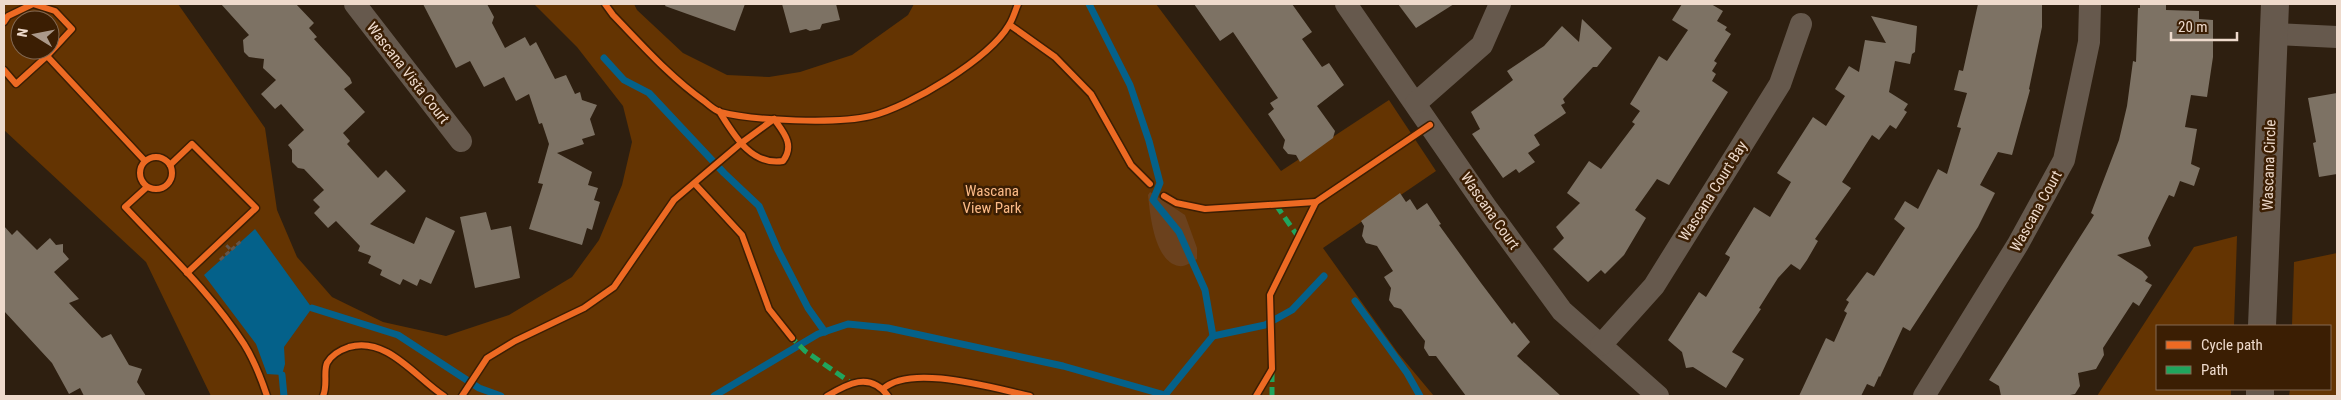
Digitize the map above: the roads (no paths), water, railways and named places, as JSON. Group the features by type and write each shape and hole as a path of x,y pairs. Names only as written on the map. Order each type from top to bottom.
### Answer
{"street":[{"name":"Wascana Vista Court","path":"354,4 461,141"},
{"name":"Wascana Court","path":"1346,4 1486,207 1562,311 1658,396"},
{"path":"1416,103 1482,45 1500,4"},
{"name":"Wascana Court","path":"1924,396 2018,244 2064,160 2089,42 2090,4"},
{"name":"Wascana Circle","path":"2262,325 2275,4"},
{"name":"Wascana Court Bay","path":"1601,345 1654,286 1780,84 1801,24"},
{"path":"2274,34 2337,37"}],"water":[{"path":"255,229 312,308 284,347 285,364 282,375 267,374 256,344 204,275"}],"waterway":[{"path":"1089,4 1130,85 1149,141 1160,183 1153,200 1179,232 1205,290 1213,336 1165,395"},
{"path":"604,58 624,80 649,93 724,173 759,206 778,250 808,308 825,332"},
{"path":"1213,336 1265,325 1292,310 1324,276"},
{"path":"1355,301 1407,373 1420,396"},
{"path":"312,308 398,335 479,388 501,396"},
{"path":"714,396 818,334 848,324 888,328 1063,366 1165,395"},
{"path":"282,375 284,396"}],"park label":[{"name":"Wascana View Park","path":"992,200"}]}
